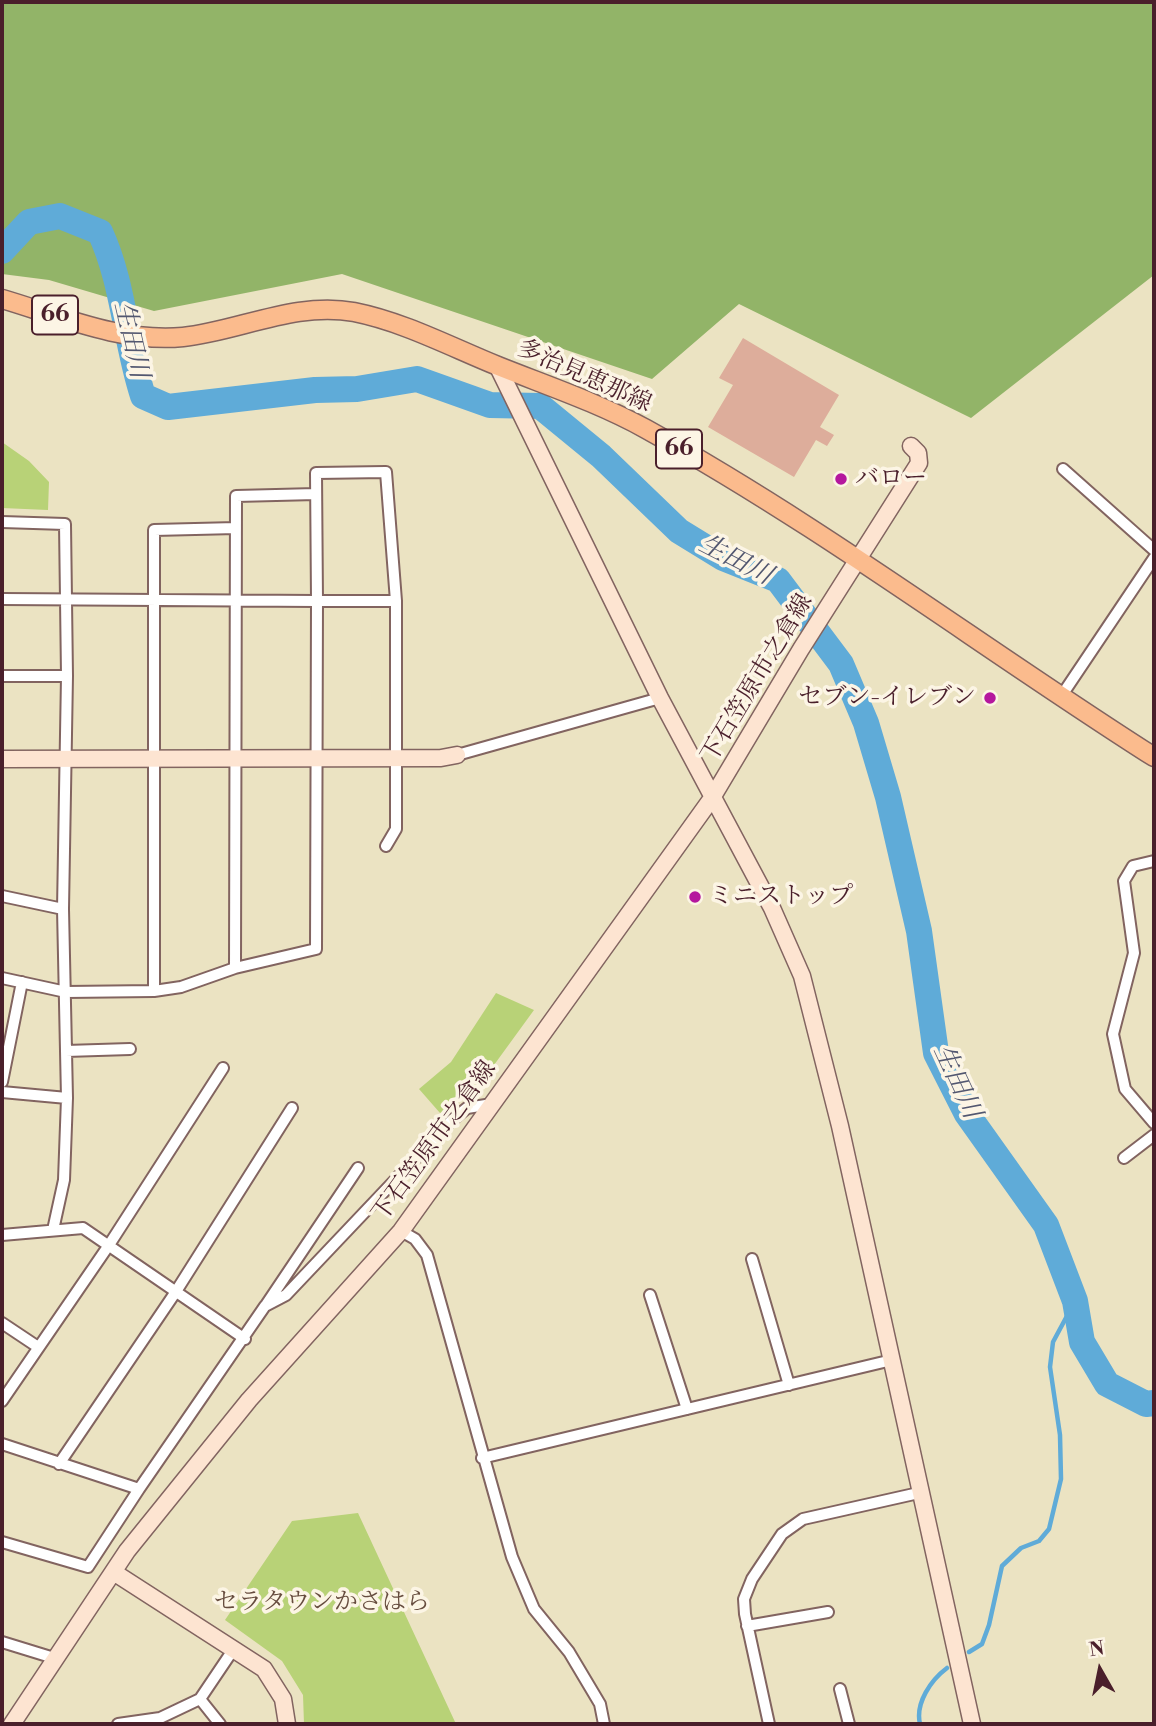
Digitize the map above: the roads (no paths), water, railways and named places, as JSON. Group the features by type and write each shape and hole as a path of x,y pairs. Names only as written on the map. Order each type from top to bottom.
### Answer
{"main road":[{"name":"多治見恵那線","path":"2,299 108,331 145,339 186,337 302,312 351,311 396,323 583,399 644,428 774,505 1060,698 1154,757"}],"street":[{"path":"497,365 660,698 772,908 802,976 840,1126 923,1492 972,1724"},
{"name":"下石笠原市之倉線","path":"12,1724 54,1658 115,1573 127,1551 248,1400 401,1231 712,798 800,649 919,463 918,453 911,446"},
{"path":"1063,469 1154,550"},
{"path":"2,978 66,992 154,991 181,987 235,968 316,949 316,473 386,472 396,601 396,829 386,846"},
{"path":"235,968 236,496 316,494"},
{"path":"2,522 65,524 67,676 64,909 67,1098 64,1180 53,1230"},
{"path":"154,991 154,530 236,528"},
{"path":"1060,698 1154,558"},
{"path":"2,600 396,601"},
{"path":"2,676 67,676"},
{"path":"2,759 441,758 660,698"},
{"path":"1154,861 1133,866 1124,881 1134,953 1113,1034 1125,1089 1154,1123"},
{"path":"2,896 64,909"},
{"path":"2,1082 22,982"},
{"path":"66,1051 131,1049"},
{"path":"2,1401 109,1245 223,1068"},
{"path":"2,1092 67,1098"},
{"path":"265,1306 286,1295 451,1121 467,1108 492,1104"},
{"path":"58,1464 175,1293 292,1108"},
{"path":"1124,1158 1154,1135"},
{"path":"2,1542 88,1567 139,1489 245,1339 358,1168"},
{"path":"2,1235 83,1228 245,1339"},
{"path":"401,1231 415,1239 427,1255 512,1557 534,1609 569,1652 600,1704 604,1724"},
{"path":"752,1259 789,1385"},
{"path":"650,1295 687,1409"},
{"path":"2,1323 37,1347"},
{"path":"482,1458 892,1360"},
{"path":"2,1444 139,1489"},
{"path":"769,1724 747,1626 744,1599 752,1579 782,1534 803,1519 923,1492"},
{"path":"115,1573 264,1669 283,1699 287,1724"},
{"path":"747,1626 828,1612"},
{"path":"2,1642 54,1658"},
{"path":"118,1724 160,1718 200,1699 233,1650"},
{"path":"840,1689 849,1724"},
{"path":"200,1699 220,1724"}],"waterway":[{"name":"生田川","path":"2,251 29,222 60,216 100,232 114,272 143,396 168,407 315,390 357,389 417,379 490,405 540,406 601,456 679,531 723,558 778,580 841,664 866,723 888,797 919,931 936,1053 967,1114 1046,1225 1075,1301 1082,1342 1107,1384 1146,1404 1154,1403"},
{"path":"969,1652 982,1644 1002,1566 1021,1548 1039,1541 1049,1529 1061,1479 1060,1435 1050,1367 1053,1342 1075,1301"},
{"path":"920,1724 922,1700 935,1679 947,1668"}],"place":[{"name":"バロー","path":"841,479"},
{"name":"セブン-イレブン","path":"990,698"},
{"name":"ミニストップ","path":"695,897"}],"park label":[{"name":"セラタウンかさはら","path":"322,1603"}]}
